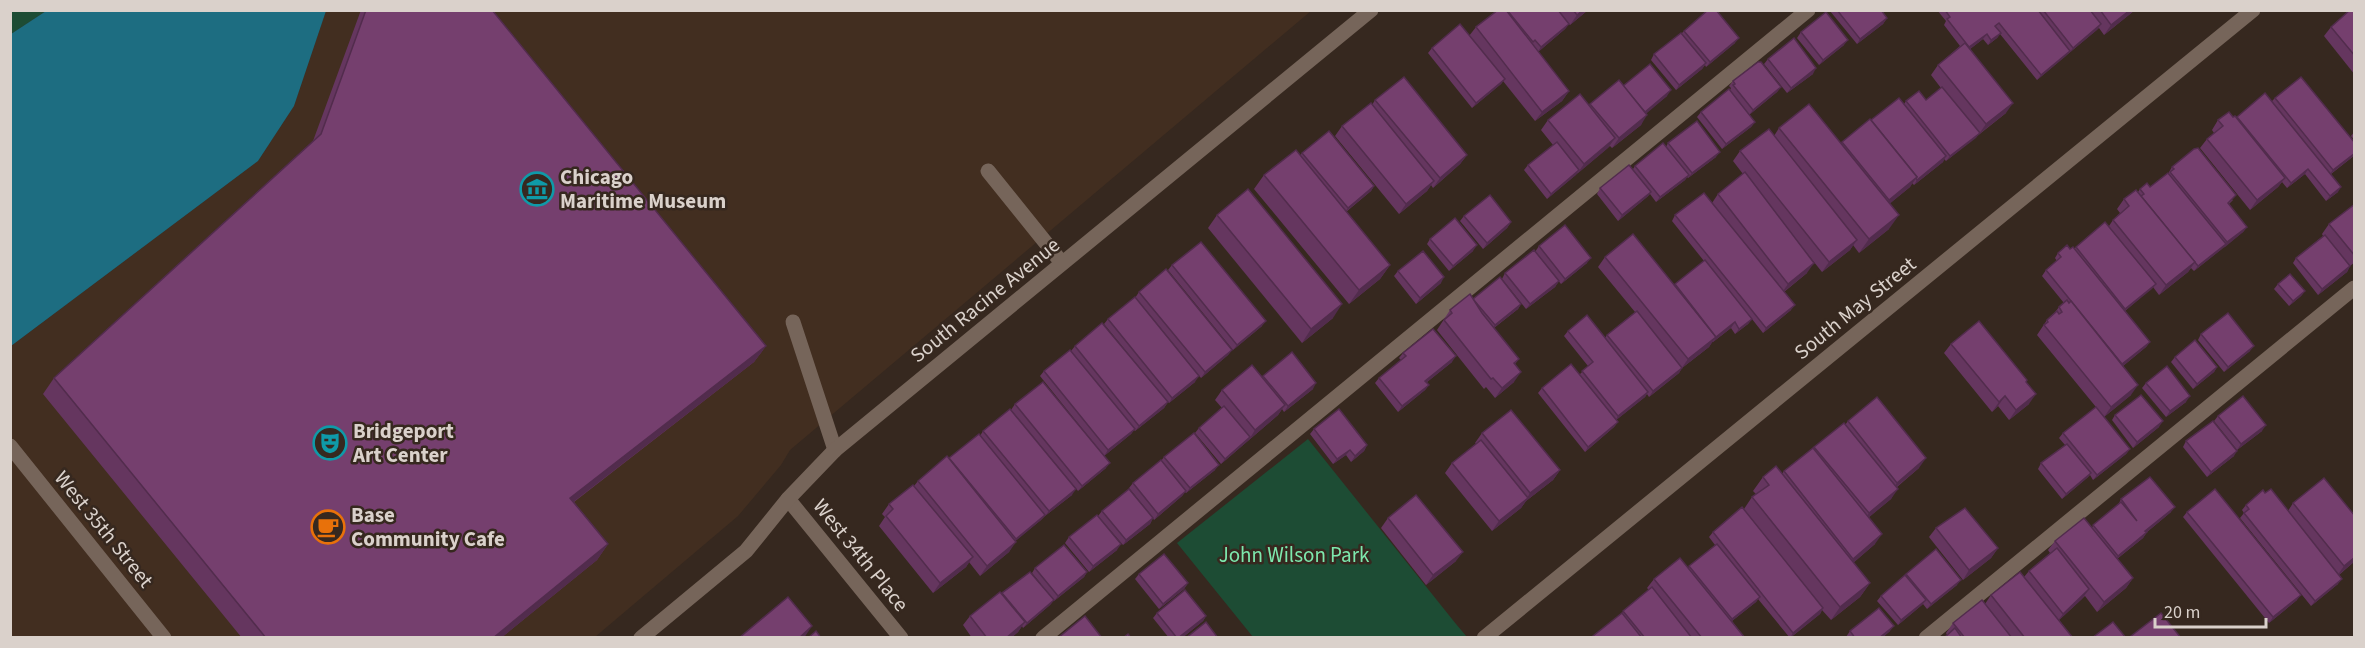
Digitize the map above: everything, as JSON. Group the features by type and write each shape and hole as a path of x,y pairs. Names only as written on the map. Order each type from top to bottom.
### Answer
{"street":[{"name":"South Racine Avenue","path":"641,638 746,551 788,499 835,450 1371,10"},
{"path":"1043,638 1808,10"},
{"name":"South May Street","path":"1484,638 2253,10"},
{"path":"988,171 1062,263"},
{"path":"1926,638 2355,288"},
{"path":"793,322 835,450"},
{"name":"West 35th Street","path":"10,446 164,638"},
{"name":"West 34th Place","path":"788,499 901,638"}],"shaded area":[{"path":"326,11 1311,11 790,450 781,465 738,516 595,637 11,638 11,346 258,161 294,106"}],"green space":[{"path":"11,10 46,10 46,11 11,34"},
{"name":"John Wilson Park","path":"1308,439 1467,637 1253,637 1177,543"}],"water":[{"path":"46,11 326,11 294,106 258,161 11,346 11,34"}],"building":[{"path":"366,10 492,10 766,346 570,498 608,544 493,638 266,638 54,378 321,134"},
{"path":"1498,10 1506,10 1569,91 1542,112 1476,27"},
{"path":"1507,10 1558,10 1569,24 1541,47 1535,40 1533,42"},
{"path":"1573,10 1583,10 1577,15"},
{"path":"1708,10 1716,10 1739,38 1710,62 1684,31"},
{"path":"1837,10 1881,10 1887,18 1860,39"},
{"path":"1945,10 2038,10 2070,51 2041,75 1999,23 1995,26 2001,33 1991,40 1987,34 1969,47 1947,19 1950,17"},
{"path":"2043,10 2090,10 2101,24 2073,48"},
{"path":"2100,10 2130,10 2111,25"},
{"path":"2350,10 2355,10 2355,56 2331,27"},
{"path":"1826,12 1848,40 1823,60 1801,32"},
{"path":"1460,24 1505,79 1476,103 1432,48"},
{"path":"1681,33 1706,63 1679,85 1654,54"},
{"path":"1794,38 1816,68 1791,88 1768,59"},
{"path":"1965,43 2013,103 1986,124 1938,65"},
{"path":"1761,62 1781,87 1753,110 1733,85 1735,84 1733,81"},
{"path":"1650,64 1671,90 1645,112 1623,86"},
{"path":"1404,77 1467,155 1440,178 1375,100"},
{"path":"2301,77 2355,143 2355,153 2333,170 2275,98"},
{"path":"1619,80 1647,115 1619,138 1590,104"},
{"path":"1942,87 1980,133 1950,156 1906,101 1919,91 1926,100"},
{"path":"1729,89 1755,122 1726,144 1701,112"},
{"path":"2265,93 2341,187 2330,196 2308,169 2291,183 2237,117"},
{"path":"1580,94 1615,138 1584,164 1548,120"},
{"path":"1899,98 1946,156 1917,180 1917,177 1871,120"},
{"path":"1371,103 1434,181 1406,204 1342,126"},
{"path":"1809,104 1899,215 1869,239 1779,128"},
{"path":"2229,112 2233,117 2235,116 2285,178 2257,200 2207,139 2223,126 2218,120"},
{"path":"1870,119 1917,177 1889,200 1842,142"},
{"path":"1697,121 1720,152 1692,173 1668,143"},
{"path":"1769,129 1857,240 1829,262 1740,151"},
{"path":"1329,131 1374,186 1348,208 1302,153"},
{"path":"1557,142 1579,170 1551,194 1528,165"},
{"path":"1663,143 1689,175 1660,197 1635,166"},
{"path":"2198,148 2236,195 2228,203 2247,227 2227,242 2170,172 2174,169 2172,167"},
{"path":"1296,150 1390,265 1359,290 1264,175"},
{"path":"1629,165 1651,192 1622,215 1600,188"},
{"path":"1745,172 1814,263 1788,284 1718,194"},
{"path":"2168,173 2226,244 2198,266 2141,196 2144,194 2140,189 2147,183 2150,187"},
{"path":"1248,189 1342,304 1311,329 1217,215"},
{"path":"2136,190 2195,262 2166,285 2113,220 2129,206 2124,199"},
{"path":"1704,193 1795,305 1766,328 1675,215"},
{"path":"1490,195 1511,222 1487,243 1464,216"},
{"path":"2355,204 2355,256 2329,224"},
{"path":"1455,218 1477,245 1453,266 1430,239"},
{"path":"2105,222 2156,284 2125,309 2076,247"},
{"path":"1565,225 1591,258 1565,279 1539,246"},
{"path":"1633,234 1716,337 1688,359 1605,257"},
{"path":"2325,235 2350,266 2322,289 2296,258"},
{"path":"1201,242 1266,321 1237,345 1172,265"},
{"path":"2067,245 2070,249 2073,247 2150,342 2122,364 2046,270 2061,257 2058,253"},
{"path":"1534,250 1559,281 1530,304 1505,273"},
{"path":"1423,251 1444,277 1420,298 1398,271"},
{"path":"1705,260 1752,319 1739,329 1735,322 1716,337 1675,284"},
{"path":"1166,269 1232,350 1205,372 1139,292"},
{"path":"2290,274 2305,291 2293,301 2278,284"},
{"path":"1500,277 1521,304 1495,325 1473,299"},
{"path":"1470,294 1482,313 1519,359 1514,363 1521,372 1502,388 1493,378 1491,379 1444,320 1452,313 1450,310"},
{"path":"1135,297 1199,376 1172,398 1108,319"},
{"path":"2067,300 2069,303 2071,301 2138,385 2111,407 2044,325 2057,311 2059,314 2062,312 2059,307"},
{"path":"1637,311 1682,368 1653,391 1607,335"},
{"path":"2228,313 2254,346 2228,367 2201,334"},
{"path":"1587,315 1648,392 1618,416 1582,371 1593,362 1568,331"},
{"path":"1979,321 2036,394 2016,410 2005,396 1999,402 1951,344"},
{"path":"1102,323 1168,402 1139,426 1075,346"},
{"path":"1433,329 1456,356 1425,381 1429,385 1402,406 1379,378 1406,356 1403,353"},
{"path":"2195,340 2217,367 2197,384 2175,357"},
{"path":"1070,350 1135,429 1108,450 1044,371"},
{"path":"1292,352 1316,383 1288,406 1263,376"},
{"path":"1571,364 1618,422 1588,447 1542,388"},
{"path":"1252,365 1285,405 1255,430 1222,390"},
{"path":"2167,366 2190,396 2170,411 2146,383"},
{"path":"1043,382 1110,463 1082,486 1015,404"},
{"path":"2141,395 2163,421 2137,442 2115,415"},
{"path":"2243,396 2266,425 2241,444 2218,416"},
{"path":"1877,397 1926,458 1897,483 1848,421"},
{"path":"1224,406 1250,437 1225,459 1199,428"},
{"path":"2096,407 2130,449 2097,475 2063,433"},
{"path":"1010,409 1076,489 1049,511 983,431"},
{"path":"1339,409 1367,445 1355,456 1350,450 1337,459 1314,429"},
{"path":"1511,410 1560,470 1530,493 1482,433"},
{"path":"2213,421 2237,451 2211,472 2186,441"},
{"path":"1844,423 1898,489 1869,513 1814,447"},
{"path":"1194,433 1219,465 1190,488 1164,457"},
{"path":"979,434 1045,515 1016,539 949,458"},
{"path":"1481,440 1528,498 1499,521 1452,463"},
{"path":"2067,444 2091,473 2066,494 2041,463"},
{"path":"1813,448 1882,534 1853,559 1784,471"},
{"path":"947,456 1016,542 987,566 918,481"},
{"path":"1161,460 1186,491 1158,514 1133,483"},
{"path":"1776,466 1870,583 1840,607 1752,497 1769,485 1763,477"},
{"path":"2150,477 2175,507 2118,556 2093,525 2121,502 2137,521 2121,499"},
{"path":"2324,478 2355,516 2355,557 2344,566 2293,503"},
{"path":"913,485 973,557 940,583 886,516 893,509 889,504"},
{"path":"1129,489 1153,518 1126,540 1102,511"},
{"path":"2215,489 2301,595 2273,617 2187,512"},
{"path":"2271,489 2342,579 2315,601 2244,513 2249,509 2246,505 2263,490 2265,493"},
{"path":"1416,495 1463,552 1433,575 1388,518"},
{"path":"1742,507 1823,608 1793,633 1713,532"},
{"path":"1965,508 1998,548 1969,570 1936,528"},
{"path":"1097,515 1121,544 1093,566 1069,537"},
{"path":"2084,518 2133,578 2104,602 2055,541"},
{"path":"1717,544 1760,597 1732,619 1689,566"},
{"path":"1064,545 1087,572 1058,596 1035,568"},
{"path":"2057,548 2089,589 2063,614 2029,571"},
{"path":"1936,549 1961,580 1931,604 1906,574"},
{"path":"1164,554 1188,583 1163,604 1139,574"},
{"path":"1680,558 1745,638 1702,638 1654,579"},
{"path":"1030,572 1054,600 1027,623 1002,593"},
{"path":"2020,572 2073,638 2025,638 1991,595"},
{"path":"1905,575 1926,600 1901,620 1881,596"},
{"path":"1652,587 1692,638 1645,638 1623,611"},
{"path":"1185,590 1206,616 1177,638 1157,613"},
{"path":"1000,592 1025,622 1006,638 987,638 970,616"},
{"path":"788,597 812,626 799,638 739,638"},
{"path":"1982,600 2012,638 1965,638 1953,623"},
{"path":"1879,608 1894,626 1879,638 1855,638 1850,631"},
{"path":"1622,613 1642,638 1594,638 1593,636"},
{"path":"2161,613 2181,638 2133,638 2131,636"},
{"path":"1085,616 1102,638 1058,638"},
{"path":"1206,622 1218,638 1186,638"},
{"path":"2113,622 2126,638 2092,638"},
{"path":"1955,628 1962,638 1944,638"},
{"path":"816,631 821,638 808,638"}],"place":[{"name":"Chicago Maritime Museum","path":"537,189"},
{"name":"Bridgeport Art Center","path":"330,443"},
{"name":"Base Community Cafe","path":"328,527"}]}
